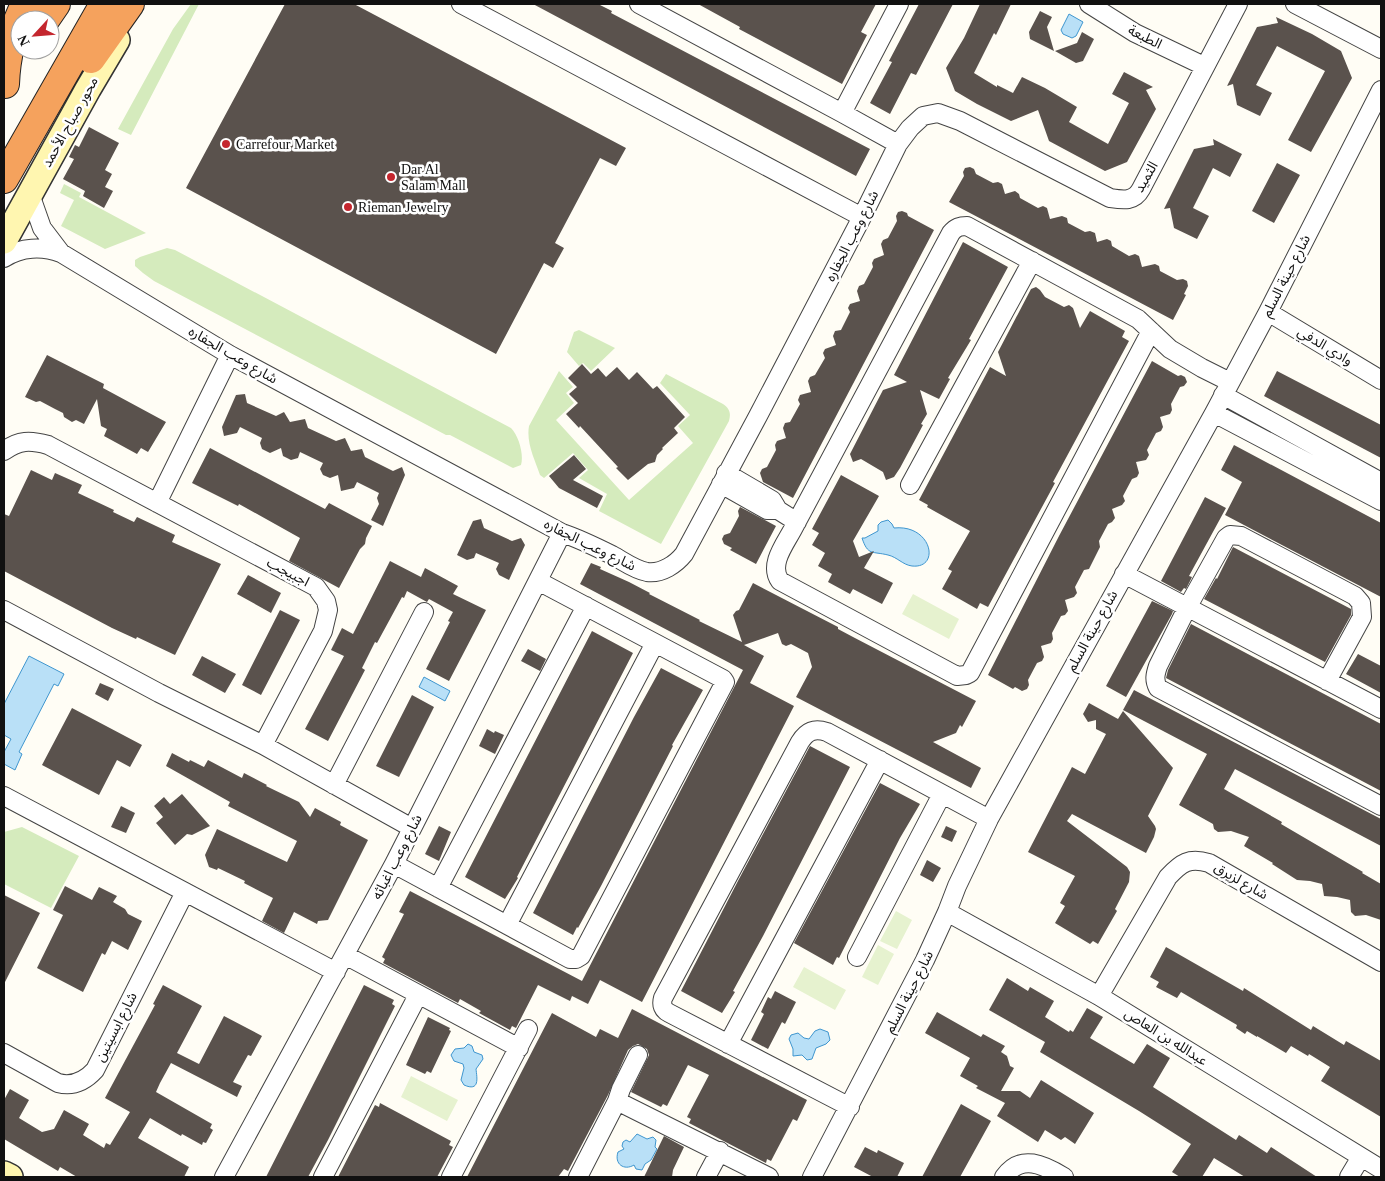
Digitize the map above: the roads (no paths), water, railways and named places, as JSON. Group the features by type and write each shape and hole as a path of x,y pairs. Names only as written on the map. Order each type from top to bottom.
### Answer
{"highway":[{"path":"5,85 8,56 14,31 26,4"},
{"name":"محور صباح الأحمد","path":"4,178 104,4"},
{"path":"44,109 72,86 130,4"},
{"path":"5,85 20,60"}],"street":[{"path":"4,18 12,4"},
{"name":"محور صباح الأحمد","path":"4,241 88,89 138,4"},
{"path":"461,4 862,217"},
{"path":"642,4 898,144"},
{"path":"842,112 899,4"},
{"name":"الطبعة","path":"1089,4 1135,32 1204,66"},
{"name":"الثميد","path":"922,116 938,113 960,121 1110,198 1133,199 1141,189 1238,4"},
{"path":"1295,4 1381,49"},
{"name":"شارع حينة السلم","path":"812,1177 925,960 989,819 1214,413 1268,312 1381,90"},
{"name":"شارع وعب الجفاره","path":"4,258 20,251 35,248 48,248 61,253 230,355 562,533 591,544 634,567 648,572 658,571 678,561 684,554 862,217 898,144 922,116"},
{"name":"شارع وعب الجفاره","path":"30,194 42,228 61,253"},
{"path":"1152,332 973,669 966,675 957,676 780,581 776,576 775,564 797,522 947,241 955,228 962,226 968,226 1138,319 1152,332 1170,349 1202,368 1227,388 1381,482"},
{"path":"910,485 1032,261"},
{"name":"وادي الدفي","path":"1268,312 1381,380"},
{"path":"157,503 230,355"},
{"path":"1214,413 1381,500"},
{"name":"اجبيجب","path":"4,451 26,441 48,445 307,581 316,588 326,601 328,610 323,631 263,745"},
{"path":"724,479 767,510 778,510 797,522"},
{"name":"شارع وعب اغباثه","path":"224,1177 394,864 562,533"},
{"path":"1327,680 1362,617 1361,603 1355,596 1241,536 1230,535 1221,544 1155,674 1155,682 1158,688 1381,806"},
{"path":"1124,574 1381,709"},
{"path":"394,864 570,959 576,959 581,956 725,682 723,679 538,581"},
{"path":"438,888 586,606"},
{"path":"4,610 165,696 263,745 412,828"},
{"path":"334,786 424,612"},
{"path":"507,925 655,643"},
{"path":"850,1107 666,1011 663,1008 662,1002 795,750 804,735 811,730 819,730 880,760 989,819"},
{"path":"728,1044 880,760"},
{"path":"857,957 942,794"},
{"path":"4,796 336,972"},
{"name":"شارع لزيرق","path":"1099,996 1168,876 1177,868 1197,859 1208,862 1381,962"},
{"name":"شارع ابسيتين","path":"4,1053 58,1083 74,1084 89,1076 94,1070 185,892"},
{"name":"عبدالله بن العاص","path":"947,912 1099,996 1381,1169"},
{"path":"345,955 519,1048"},
{"path":"323,1177 418,995"},
{"path":"451,1177 528,1029"},
{"path":"578,1177 638,1055"},
{"path":"617,1101 770,1177"},
{"path":"706,1177 720,1151"},
{"path":"1349,1177 1362,1157"},
{"path":"1004,1177 1018,1166 1032,1162 1046,1166 1064,1177"},
{"path":"4,1174 10,1177"}],"water":[{"path":"1069,14 1083,22 1076,36 1072,38 1063,34 1061,30"},
{"path":"888,520 894,528 907,529 917,533 924,539 929,554 927,561 921,565 912,566 891,556 871,552 866,548 862,538 878,531 878,525"},
{"path":"29,656 64,674 58,686 54,684 19,752 22,754 15,770 4,764 4,752 11,739 4,735 4,704"},
{"path":"424,677 450,691 445,701 419,687"},
{"path":"820,1029 828,1032 830,1040 816,1048 812,1059 807,1060 802,1055 793,1056 793,1049 789,1039 791,1035 798,1033 804,1038 809,1039 815,1031"},
{"path":"468,1044 472,1046 474,1052 482,1055 483,1059 476,1069 476,1083 473,1087 464,1085 461,1080 463,1064 454,1061 451,1055 455,1049 464,1048"},
{"path":"637,1134 647,1139 653,1137 656,1140 655,1147 657,1149 651,1160 645,1164 642,1170 636,1169 634,1165 623,1167 617,1160 618,1152 624,1149 622,1146 623,1142 626,1140 630,1142"}],"place":[{"name":"Carrefour Market","path":"226,144"},
{"name":"Dar Al Salam Mall","path":"391,177"},
{"name":"Rieman Jewelry","path":"348,207"}]}
